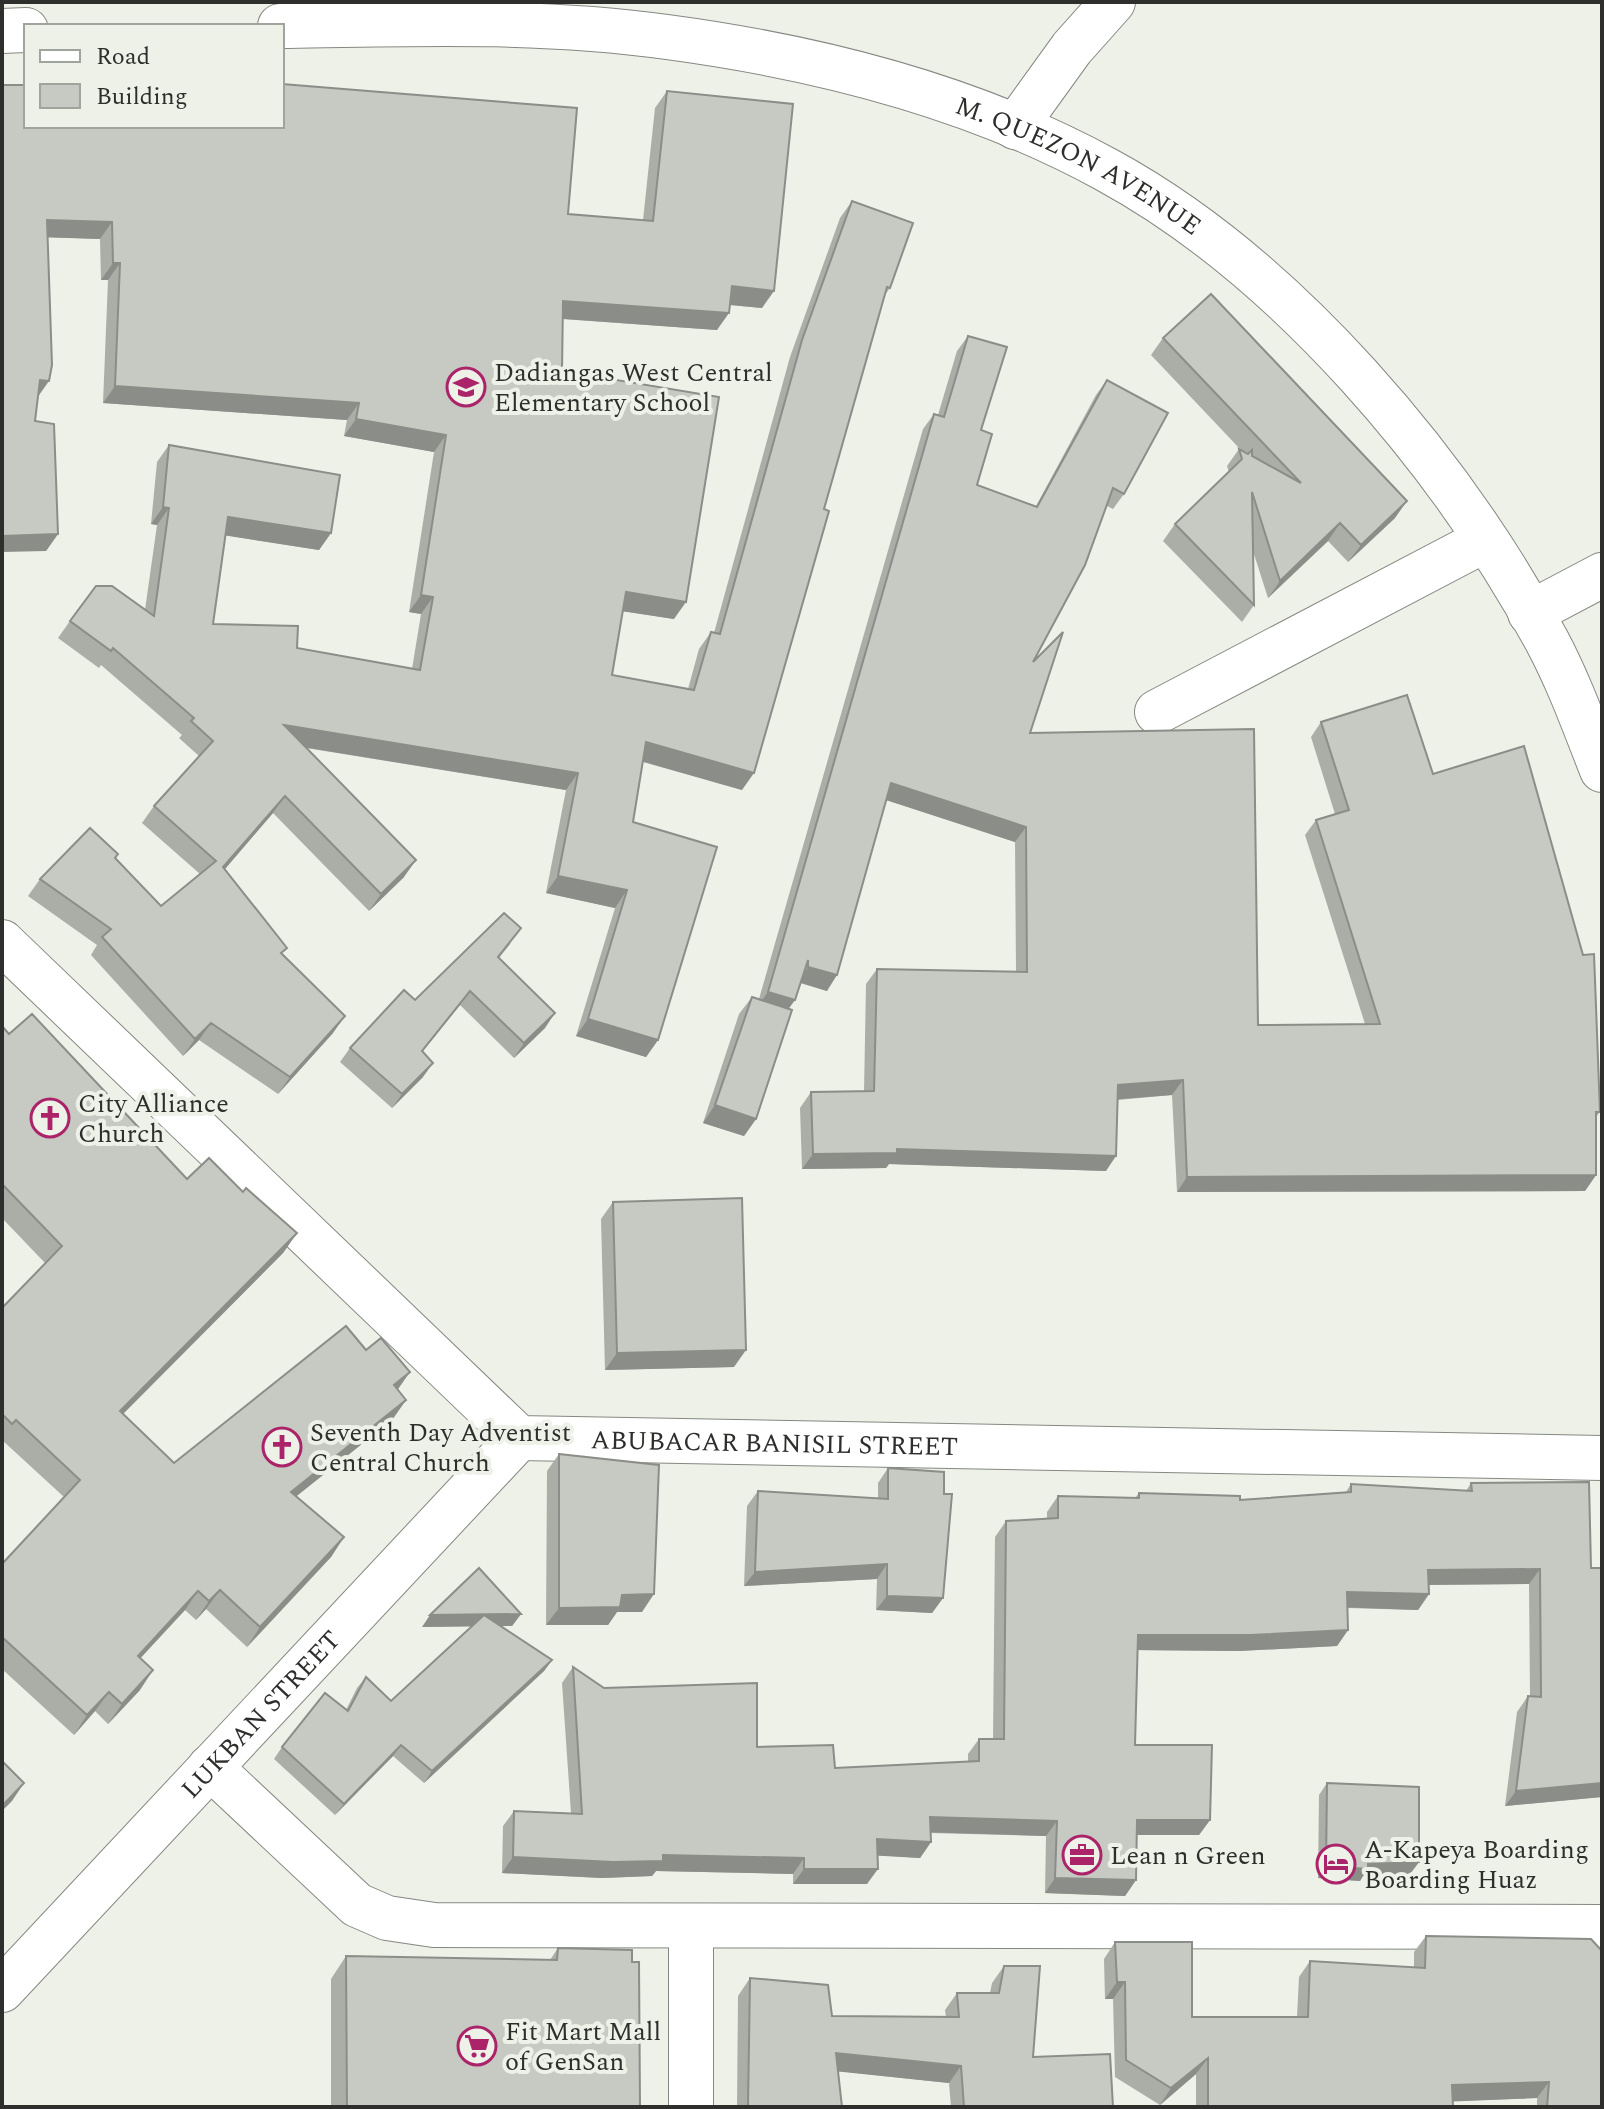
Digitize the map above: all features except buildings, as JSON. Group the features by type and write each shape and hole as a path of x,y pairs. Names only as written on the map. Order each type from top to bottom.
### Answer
{"street":[{"path":"1015,127 1072,48 1113,2"},
{"name":"M. QUEZON AVENUE","path":"284,26 471,23 575,27 665,36 758,51 865,77 1015,127 1108,170 1160,201 1263,283 1380,396 1485,540 1530,613 1571,691 1602,770"},
{"path":"2,31 24,30"},
{"path":"1157,712 1485,540"},
{"path":"1530,613 1602,575"},
{"path":"2,942 519,1438"},
{"name":"ABUBACAR BANISIL STREET","path":"519,1438 1602,1458"},
{"name":"LUKBAN STREET","path":"2,1990 519,1438"},
{"path":"210,1767 340,1893 357,1905 387,1918 434,1925 1602,1927"},
{"path":"691,1927 691,2107"}],"place":[{"name":"Dadiangas West Central Elementary School","path":"466,387"},
{"name":"City Alliance Church","path":"50,1118"},
{"name":"Seventh Day Adventist Central Church","path":"282,1447"},
{"name":"Lean n Green","path":"1082,1855"},
{"name":"A-Kapeya Boarding Boarding Huaz","path":"1336,1864"},
{"name":"Fit Mart Mall of GenSan","path":"477,2046"}]}
